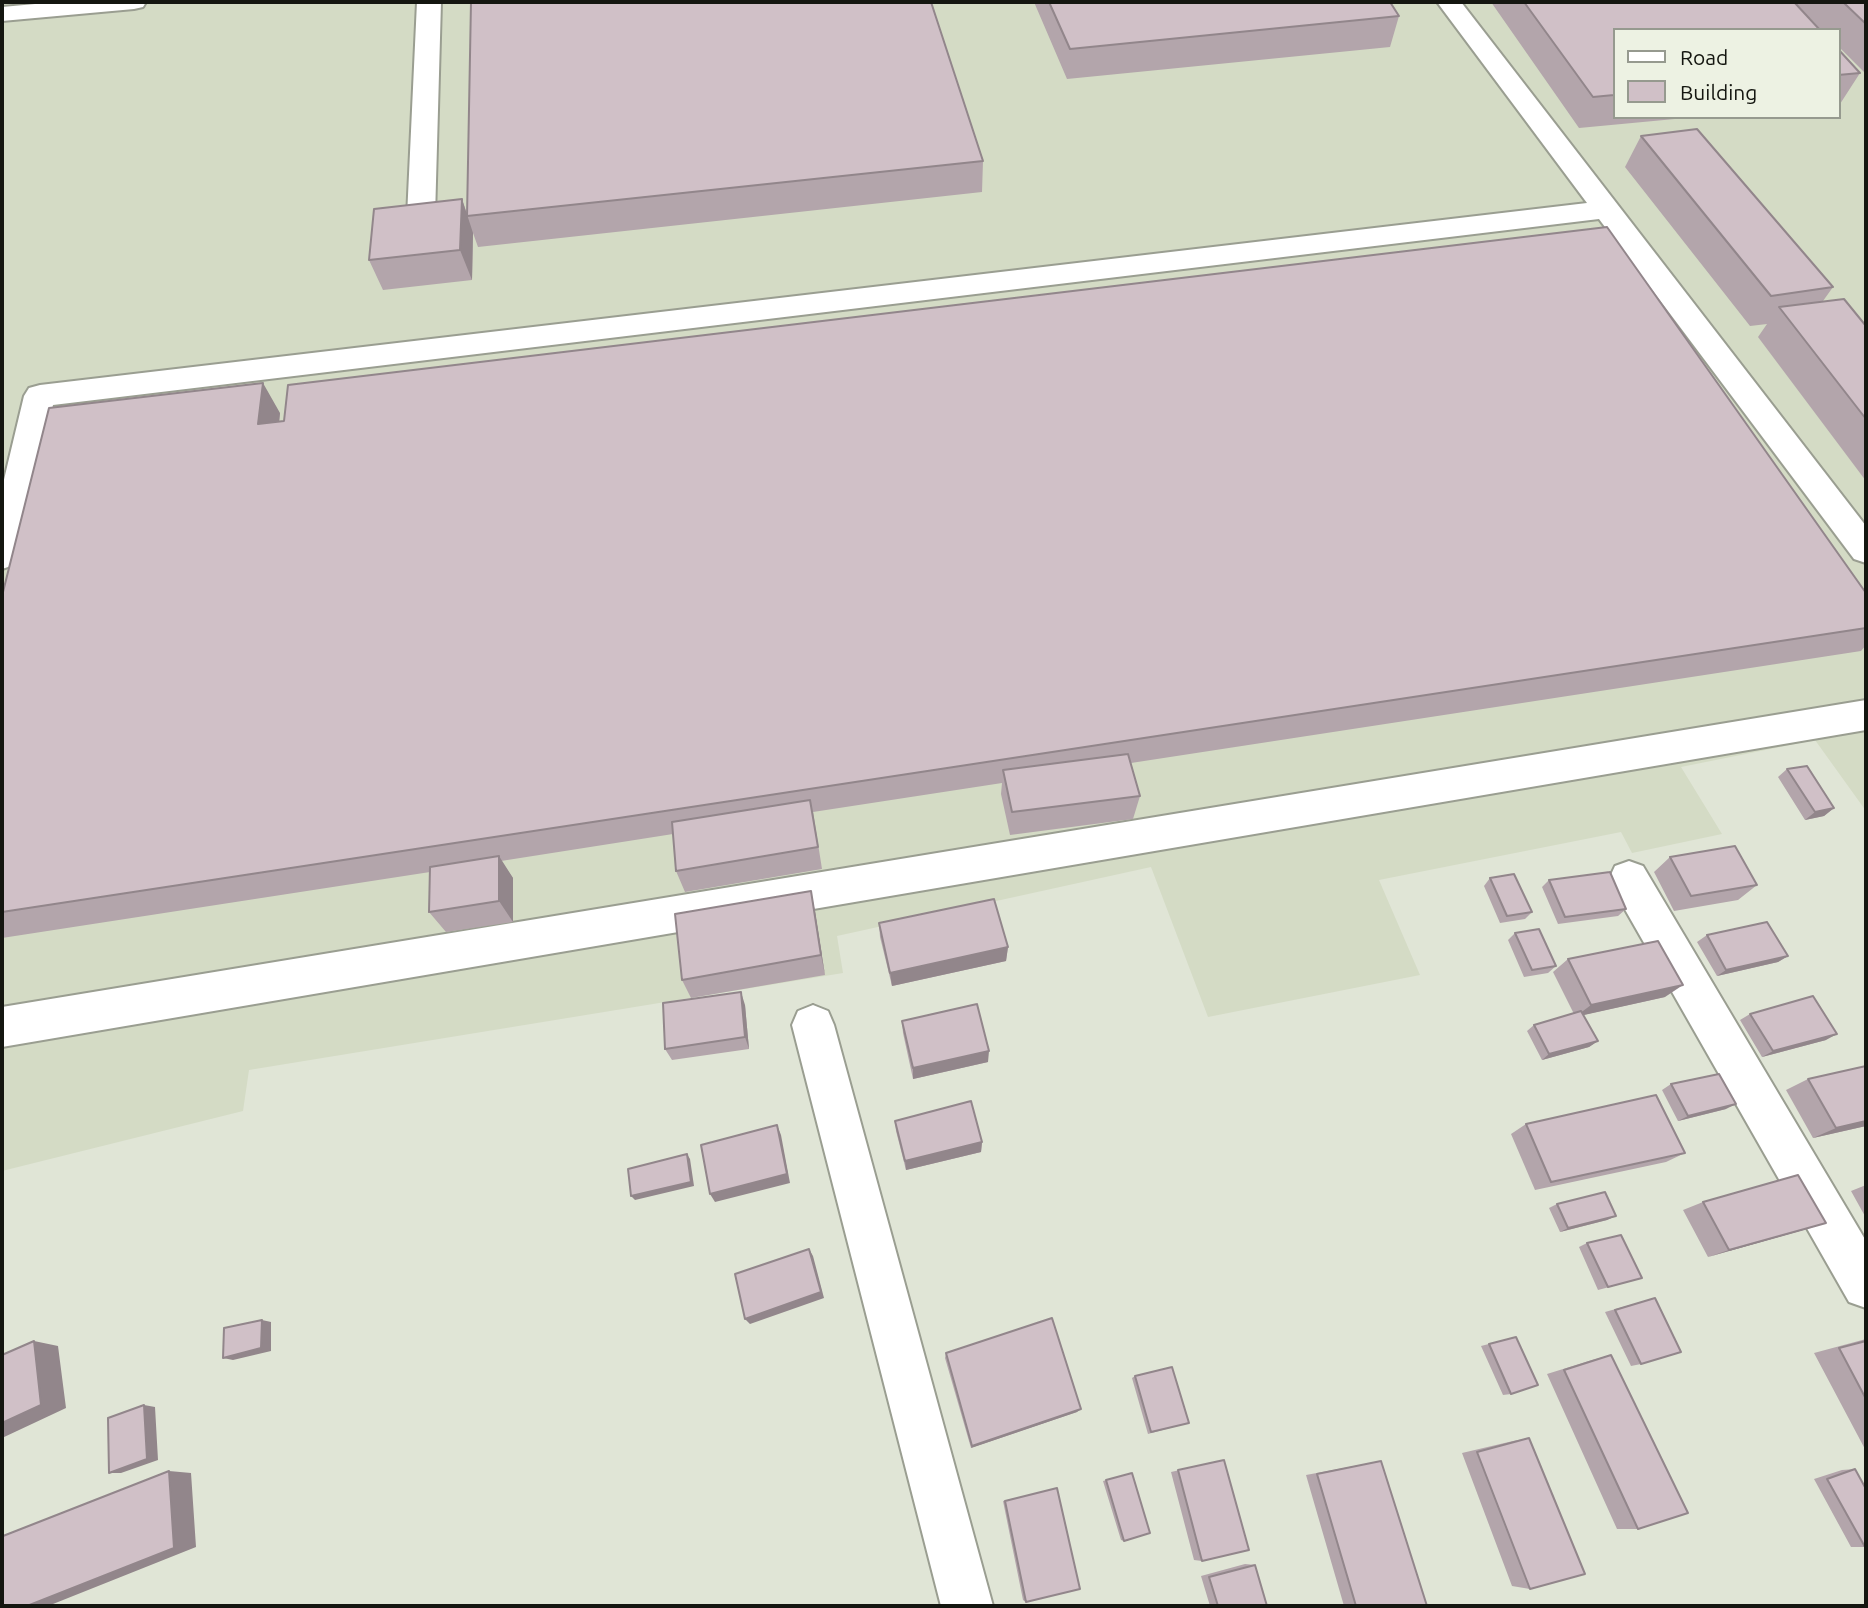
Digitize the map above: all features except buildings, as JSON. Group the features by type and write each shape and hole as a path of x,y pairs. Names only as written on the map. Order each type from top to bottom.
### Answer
{"street":[{"path":"2,14 134,2"},
{"path":"421,216 429,2"},
{"path":"1449,2 1866,550"},
{"path":"2,556 40,396 1606,209"},
{"path":"2,1027 1866,715"},
{"path":"1629,879 1866,1285"},
{"path":"813,1025 967,1606"}],"shaded area":[{"path":"2,2 1850,2 1866,17 1866,811 1815,740 1681,767 1722,834 1632,853 1621,832 1379,880 1420,975 1208,1017 1151,867 837,936 843,973 249,1070 243,1111 2,1171"}]}
